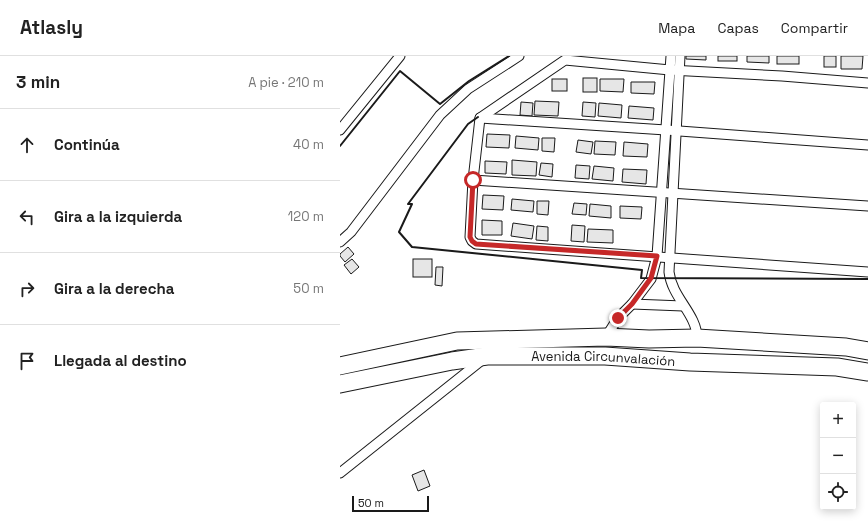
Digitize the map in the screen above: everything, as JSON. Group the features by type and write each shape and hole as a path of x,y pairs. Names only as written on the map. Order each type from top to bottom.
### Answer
{"highway":[{"name":"Avenida Circunvalación","path":"340,366 457,341 606,337 649,339 697,338 846,347 868,351"},
{"name":"Avenida Circunvalación","path":"340,384 452,361 486,356 605,356 690,362 837,367 868,372"}],"street":[{"path":"340,130 400,56"},
{"path":"340,242 351,232 440,115 468,89 519,56"},
{"path":"606,337 618,318 632,304 651,278 657,256 667,193 674,70 671,56"},
{"path":"674,70 680,56"},
{"path":"868,82 674,70 565,60 480,118 473,180 470,237 476,244 868,272"},
{"path":"480,118 671,130 868,145"},
{"path":"473,180 868,206"},
{"path":"667,193 670,282 695,324 697,338"},
{"path":"632,304 683,306"},
{"path":"340,473 486,356"}],"building":[{"path":"686,56 706,56 706,60 686,59"},
{"path":"718,56 737,56 737,61 718,61"},
{"path":"747,56 769,56 769,63 747,62"},
{"path":"777,56 799,56 799,64 777,64"},
{"path":"824,56 836,56 836,67 824,67"},
{"path":"841,56 863,56 862,69 841,69"},
{"path":"583,78 597,78 597,92 583,92"},
{"path":"552,79 567,79 567,91 552,91"},
{"path":"600,79 624,79 623,92 600,91"},
{"path":"631,82 655,82 654,94 631,93"},
{"path":"535,101 559,102 558,116 534,115"},
{"path":"521,102 533,103 532,116 520,115"},
{"path":"583,102 596,103 595,117 582,116"},
{"path":"599,103 622,105 621,118 598,116"},
{"path":"629,106 654,108 653,120 628,118"},
{"path":"487,134 510,135 509,148 486,147"},
{"path":"516,136 539,138 538,150 515,148"},
{"path":"542,138 555,138 554,152 542,151"},
{"path":"578,140 593,142 591,154 576,152"},
{"path":"595,141 616,142 615,155 594,154"},
{"path":"624,142 648,144 647,157 623,156"},
{"path":"512,160 537,162 536,176 512,175"},
{"path":"485,161 507,162 506,174 485,173"},
{"path":"541,163 553,164 552,177 539,175"},
{"path":"576,165 590,166 589,179 575,178"},
{"path":"594,166 614,168 613,181 592,179"},
{"path":"623,169 647,170 646,184 622,182"},
{"path":"483,195 504,196 503,210 482,209"},
{"path":"512,199 534,201 533,212 511,210"},
{"path":"537,201 549,201 548,215 537,214"},
{"path":"574,203 587,204 586,215 572,214"},
{"path":"590,204 611,206 611,218 589,216"},
{"path":"620,206 642,207 641,219 620,218"},
{"path":"482,220 502,221 502,235 482,235"},
{"path":"513,223 534,226 532,239 511,236"},
{"path":"572,225 585,226 584,242 571,241"},
{"path":"537,226 548,227 548,241 536,240"},
{"path":"588,229 613,230 613,243 587,242"},
{"path":"348,247 354,254 345,262 340,254"},
{"path":"352,259 359,267 351,274 344,265"},
{"path":"413,259 432,259 432,277 413,277"},
{"path":"436,267 443,267 442,286 435,285"},
{"path":"424,470 430,486 418,491 412,475"}],"wall":[{"path":"340,146 400,71 440,104 469,81 509,56"},
{"path":"478,117 468,124 408,204 412,204 399,232 412,247 642,270 641,278 868,279"}],"route":[{"path":"473,180 470,237 476,244 657,256 651,278 632,304 618,318"}]}
